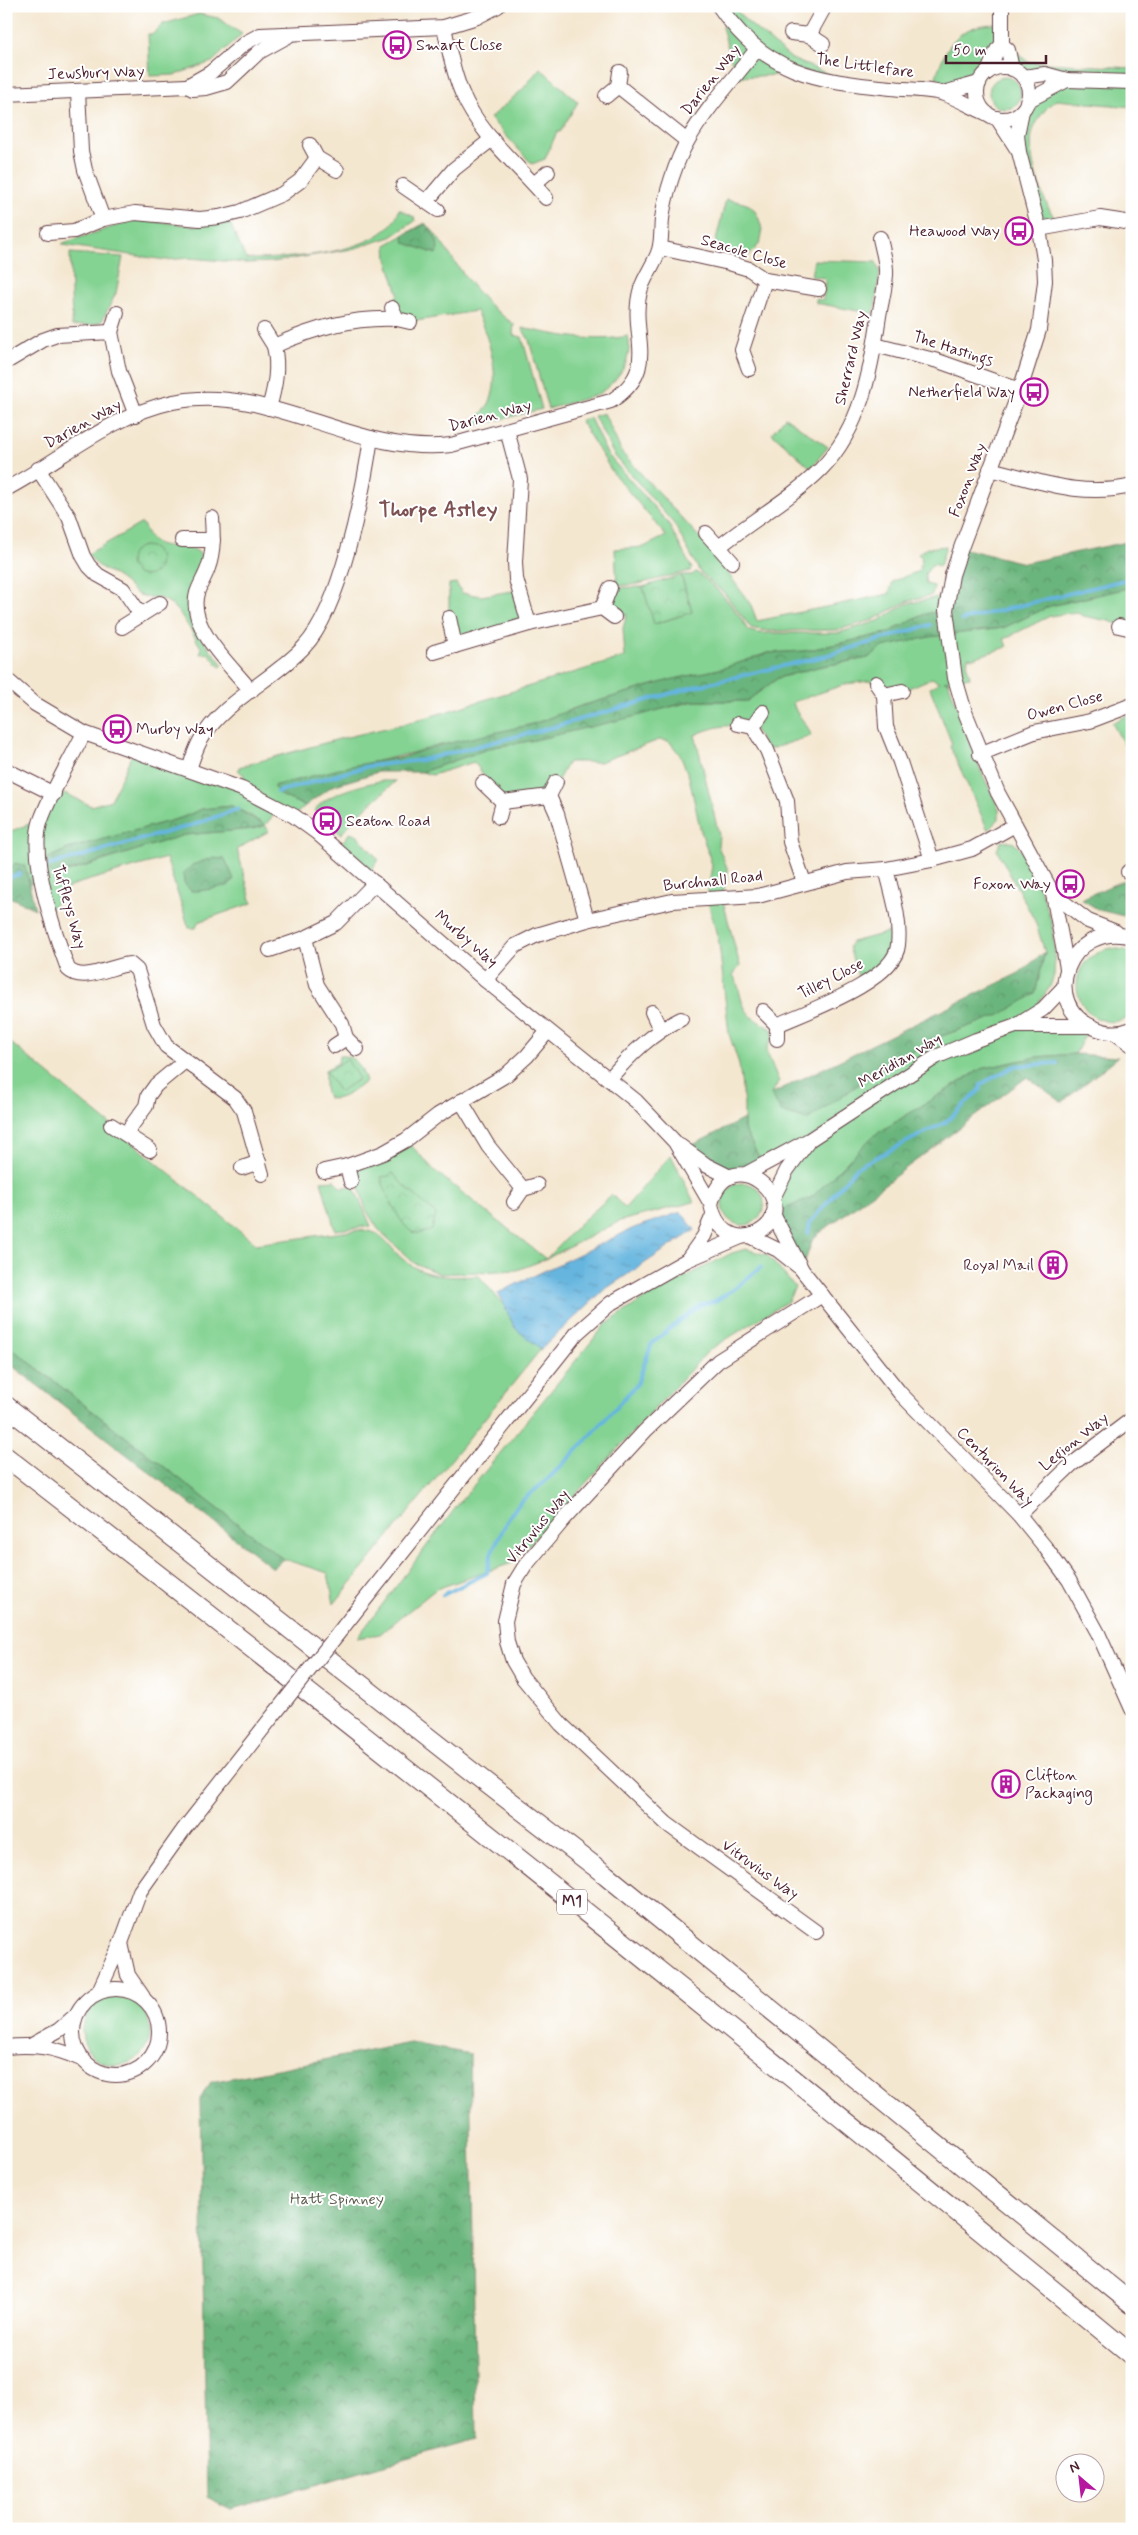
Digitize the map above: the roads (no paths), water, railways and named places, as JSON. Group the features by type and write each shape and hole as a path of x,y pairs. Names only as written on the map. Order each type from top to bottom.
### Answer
{"highway":[{"name":"M1","path":"6,1406 606,1875 1132,2304"},
{"name":"M1","path":"6,1457 181,1591 790,2074 1132,2355"}],"street":[{"name":"Jewsbury Way","path":"6,94 187,86 210,73 252,38 280,33 288,36 444,27 477,17 498,6"},
{"name":"The Littlefare","path":"719,6 740,34 757,49 786,67 826,81 943,93 991,116"},
{"path":"809,35 825,6"},
{"path":"1002,6 1002,45 997,50 983,78 978,100 991,116 1010,118 1025,106 1067,80"},
{"path":"444,27 462,93 492,139 546,198"},
{"path":"791,33 809,35 823,44"},
{"path":"1002,45 1008,50 1017,73 1029,93 1025,106"},
{"name":"Darien Way","path":"6,489 79,444 136,415 174,402 197,399 239,401 371,438 416,447 432,448 451,445 611,401 627,391 636,374 642,356 637,318 642,287 660,248 667,194 687,141 709,108 757,49"},
{"path":"983,78 995,68 1017,73 1045,74 1067,80 1132,82"},
{"name":"The Littlefare","path":"943,93 983,78"},
{"path":"606,96 619,79 687,141"},
{"path":"78,91 81,151 85,170 103,219"},
{"name":"Foxon Way","path":"1025,106 1017,135 1019,152 1039,229 1044,260 1043,303 1037,339 952,575 946,610 955,678 980,754 1015,826 1053,894 1067,968"},
{"name":"Foxon Way","path":"991,116 1019,152"},
{"path":"427,201 454,169 492,139"},
{"path":"310,145 317,158 337,170"},
{"path":"48,233 74,231 103,219 135,213 200,219 240,212 282,194 300,181 317,158"},
{"path":"534,184 548,172"},
{"path":"403,186 438,210"},
{"path":"1039,229 1100,218 1132,223"},
{"name":"Sherrard Way","path":"719,547 746,524 801,487 835,453 849,433 858,411 875,345 886,274 880,238"},
{"name":"Seacole Close","path":"660,248 749,269 765,280 819,288"},
{"path":"749,369 742,350 765,280"},
{"path":"117,313 111,332 119,371 136,415"},
{"path":"274,346 302,333 342,322 400,316"},
{"path":"264,330 274,346 276,375 269,408"},
{"path":"6,362 43,340 57,335 111,332"},
{"name":"The Hastings","path":"875,345 938,361 1020,390"},
{"path":"507,430 520,479 515,553 516,579 529,624"},
{"path":"189,770 198,743 215,720 304,647 318,629 328,609 365,480 371,438"},
{"path":"38,469 69,517 83,556 89,566 98,575 123,589 141,615"},
{"path":"990,469 1075,490 1106,490 1132,486"},
{"path":"212,518 213,540 209,567 197,592 196,618 211,642 251,691"},
{"path":"706,533 732,562"},
{"path":"182,540 213,540"},
{"path":"602,608 610,588"},
{"path":"122,627 160,603"},
{"path":"434,652 529,624 602,608 614,617"},
{"path":"449,618 455,646"},
{"name":"Murby Way","path":"6,679 35,704 84,733 242,789 294,816 336,849 485,980 610,1078 659,1123 675,1142 712,1210"},
{"path":"876,683 884,695 886,727 900,762 932,860"},
{"path":"884,695 902,691"},
{"name":"Owen Close","path":"980,754 1034,732 1090,721 1132,705"},
{"path":"754,727 763,712"},
{"path":"738,724 754,727 767,750 787,801 790,842 804,882"},
{"name":"Tuffleys Way","path":"84,733 40,820 37,845 37,859 68,969 74,975 82,976 119,965 130,964 137,970 158,1035 166,1046 235,1098 244,1111 261,1168 242,1168"},
{"path":"6,770 54,794"},
{"path":"549,796 556,782"},
{"path":"483,783 503,802"},
{"path":"503,802 549,796"},
{"path":"549,796 557,814 587,920"},
{"path":"499,817 503,802"},
{"name":"Burchnall Road","path":"485,980 514,946 537,935 587,920 672,901 758,896 804,882 847,872 886,869 932,860 972,849 1015,826"},
{"name":"Tilley Close","path":"763,1012 777,1032 877,977 892,962 898,945 897,916 886,869"},
{"path":"270,950 305,938 336,923 374,883"},
{"name":"Foxon Way","path":"1053,894 1088,921 1126,936"},
{"path":"1126,936 1107,934 1094,938 1073,956 1067,968 1064,987 1066,997 1075,1014 1090,1026 1102,1031 1115,1033 1132,1029"},
{"path":"305,938 317,985 342,1024 340,1042 356,1049"},
{"name":"Meridian Way","path":"746,1174 809,1140 936,1057 1016,1026 1043,1009 1064,987"},
{"path":"652,1012 660,1029"},
{"path":"610,1078 629,1056 660,1029 681,1019"},
{"name":"Meridian Way","path":"1016,1026 1090,1026"},
{"path":"324,1171 347,1166 383,1153 406,1140 438,1115 506,1075 527,1056 548,1031"},
{"path":"1115,1033 1132,1045"},
{"path":"126,1133 146,1106 148,1096 156,1085 186,1061"},
{"path":"461,1101 488,1146 523,1189"},
{"path":"111,1125 150,1150"},
{"name":"Meridian Way","path":"773,1198 788,1170 809,1140"},
{"name":"Murby Way","path":"675,1142 706,1165 730,1177"},
{"path":"347,1166 352,1182"},
{"path":"32,2045 59,2030 76,2015 85,2002 98,1992 121,1943 140,1891 156,1866 577,1333 611,1303 687,1260 764,1228 773,1214 773,1198 768,1186 758,1178 746,1174 730,1177 718,1188 704,1236 687,1260"},
{"path":"514,1202 523,1189 536,1185"},
{"path":"712,1210 719,1226 729,1234 745,1236"},
{"name":"Centurion Way","path":"773,1214 802,1270 906,1400 1020,1515 1069,1580 1098,1633 1132,1709"},
{"name":"Centurion Way","path":"745,1236 778,1250 802,1270"},
{"name":"Vitruvius Way","path":"816,1932 667,1824 561,1724 528,1685 513,1661 508,1642 506,1620 514,1584 525,1566 565,1518 645,1432 718,1361 822,1295"},
{"name":"Legion Way","path":"1020,1515 1071,1465 1132,1419"},
{"path":"6,2047 32,2045 62,2051 81,2059 91,2068 104,2074 118,2076 131,2074 142,2068 152,2058 159,2043 160,2026 154,2010 143,1998 128,1975 121,1943"},
{"path":"98,1992 121,1989 143,1998"},
{"path":"76,2015 73,2038 81,2059"}],"water":[{"path":"681,1212 695,1230 604,1290 541,1349 515,1328 498,1293 634,1228"}],"waterway":[{"path":"962,620 1132,578"},
{"path":"277,792 369,766 422,760 550,728 693,687 821,657 930,625"},
{"path":"50,865 196,824 238,809"},
{"path":"6,878 20,874"},
{"path":"808,1233 810,1223 857,1167 946,1122 981,1089 981,1084 1015,1066 1057,1063"},
{"path":"443,1595 487,1573 491,1554 509,1517 520,1502 547,1480 584,1443 637,1384 652,1343 700,1305 715,1301 733,1290 761,1267"}],"place":[{"name":"Smart Close","path":"397,45"},
{"name":"Heawood Way","path":"1019,231"},
{"name":"Netherfield Way","path":"1034,392"},
{"name":"Murby Way","path":"117,729"},
{"name":"Seaton Road","path":"327,821"},
{"name":"Foxon Way","path":"1070,884"},
{"name":"Royal Mail","path":"1053,1265"},
{"name":"Clifton Packaging","path":"1006,1784"}],"district":[{"name":"Thorpe Astley","path":"438,510"}],"park label":[{"name":"Hatt Spinney","path":"337,2199"}]}
